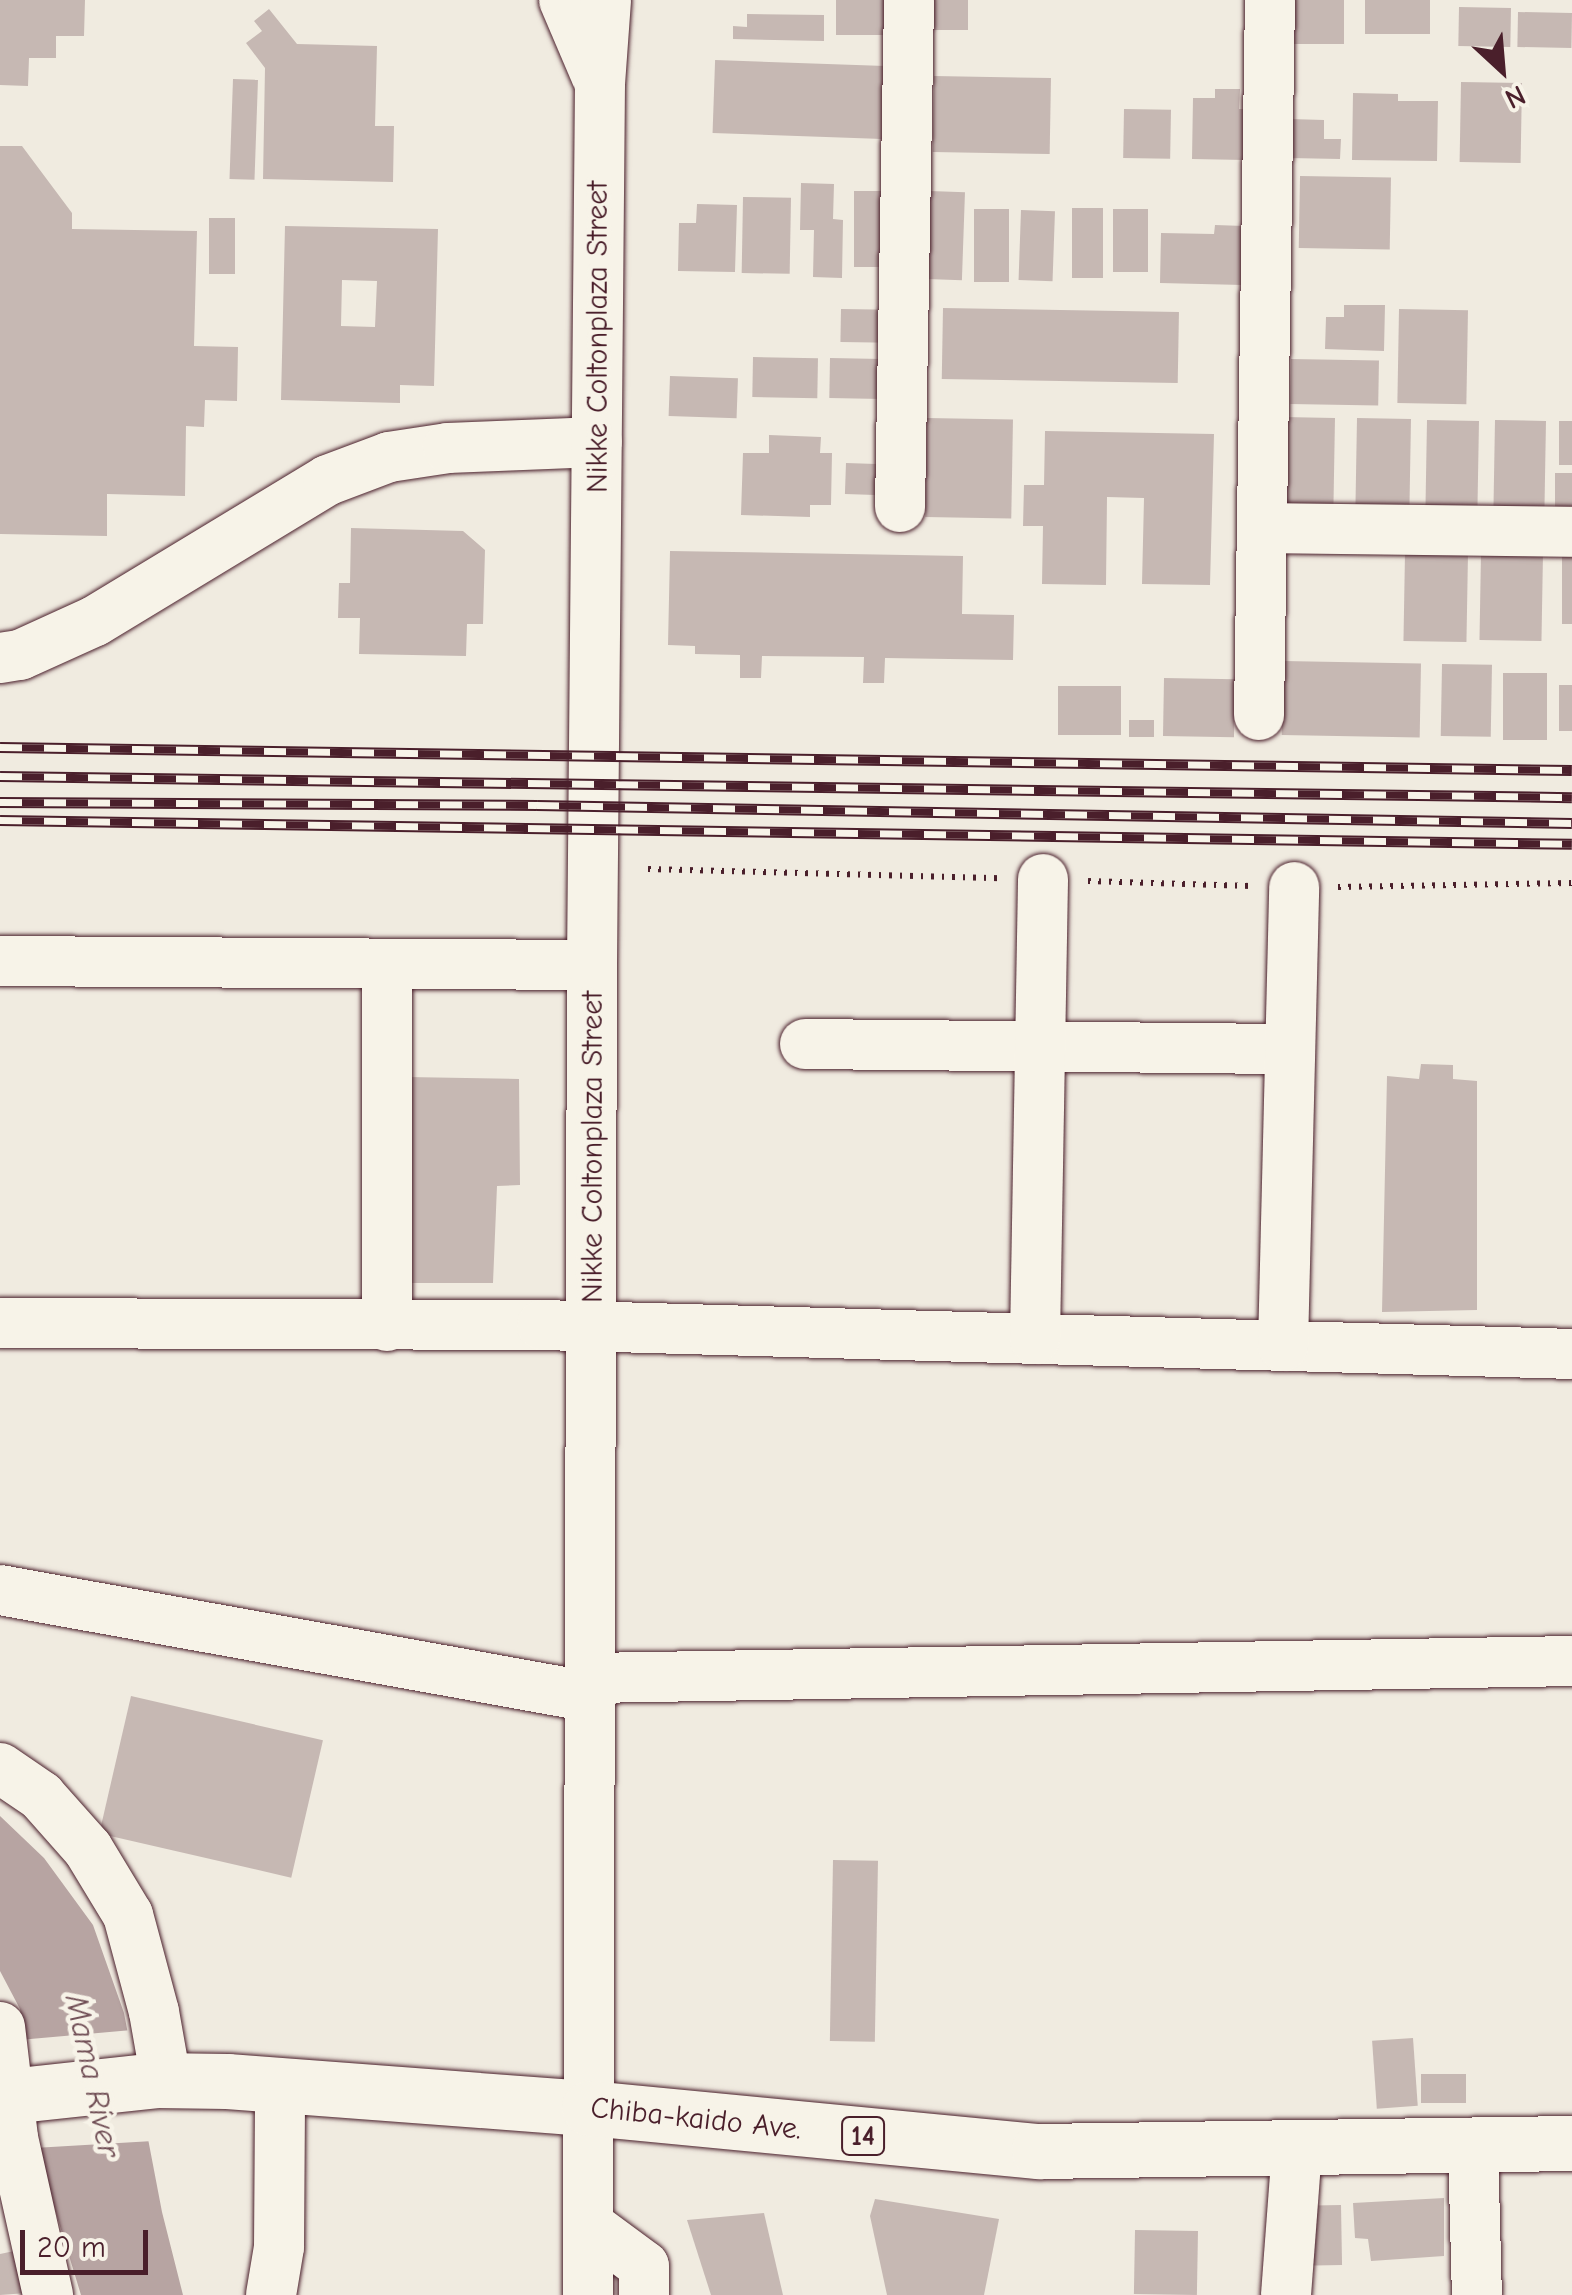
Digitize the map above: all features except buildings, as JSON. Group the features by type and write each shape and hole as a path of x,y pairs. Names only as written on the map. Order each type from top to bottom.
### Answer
{"highway":[{"name":"Chiba-kaido Ave.","path":"11,2095 161,2080 280,2084 589,2108 1039,2152 1572,2143"}],"street":[{"path":"564,0 600,84"},
{"name":"Nikke Coltonplaza Street","path":"588,2295 594,1328 592,965 600,84 606,0"},
{"path":"900,507 909,0"},
{"path":"1260,715 1270,0"},
{"path":"0,658 20,655 94,621 328,480 389,457 448,448 597,442"},
{"path":"1262,528 1572,532"},
{"path":"1035,1340 1043,879"},
{"path":"1283,1346 1294,887"},
{"path":"0,961 592,965"},
{"path":"387,964 387,1326"},
{"path":"805,1044 1290,1050"},
{"path":"0,1323 594,1328 1572,1354"},
{"path":"0,1590 591,1687 1572,1660"},
{"path":"0,1768 41,1796 88,1849 128,1914 154,2012 161,2080"},
{"path":"0,2027 29,2226 48,2295"},
{"path":"272,2295 279,2247 280,2084"},
{"path":"1472,2146 1478,2295"},
{"path":"1286,2295 1297,2150"},
{"path":"590,2226 644,2266 644,2295"}],"path":[{"path":"648,869 1294,887 1572,883"}],"water":[{"name":"Mama River","path":"0,1816 44,1858 93,1925 124,2013 162,2212 183,2295 81,2295 38,2154 20,2009 0,1971"}],"pier":[{"path":"132,2030 153,2141 34,2148 19,2040"}],"railway":[{"path":"0,747 1572,770"},
{"path":"0,776 1572,797"},
{"path":"0,802 537,805 1572,823"},
{"path":"0,820 1572,844"}]}
